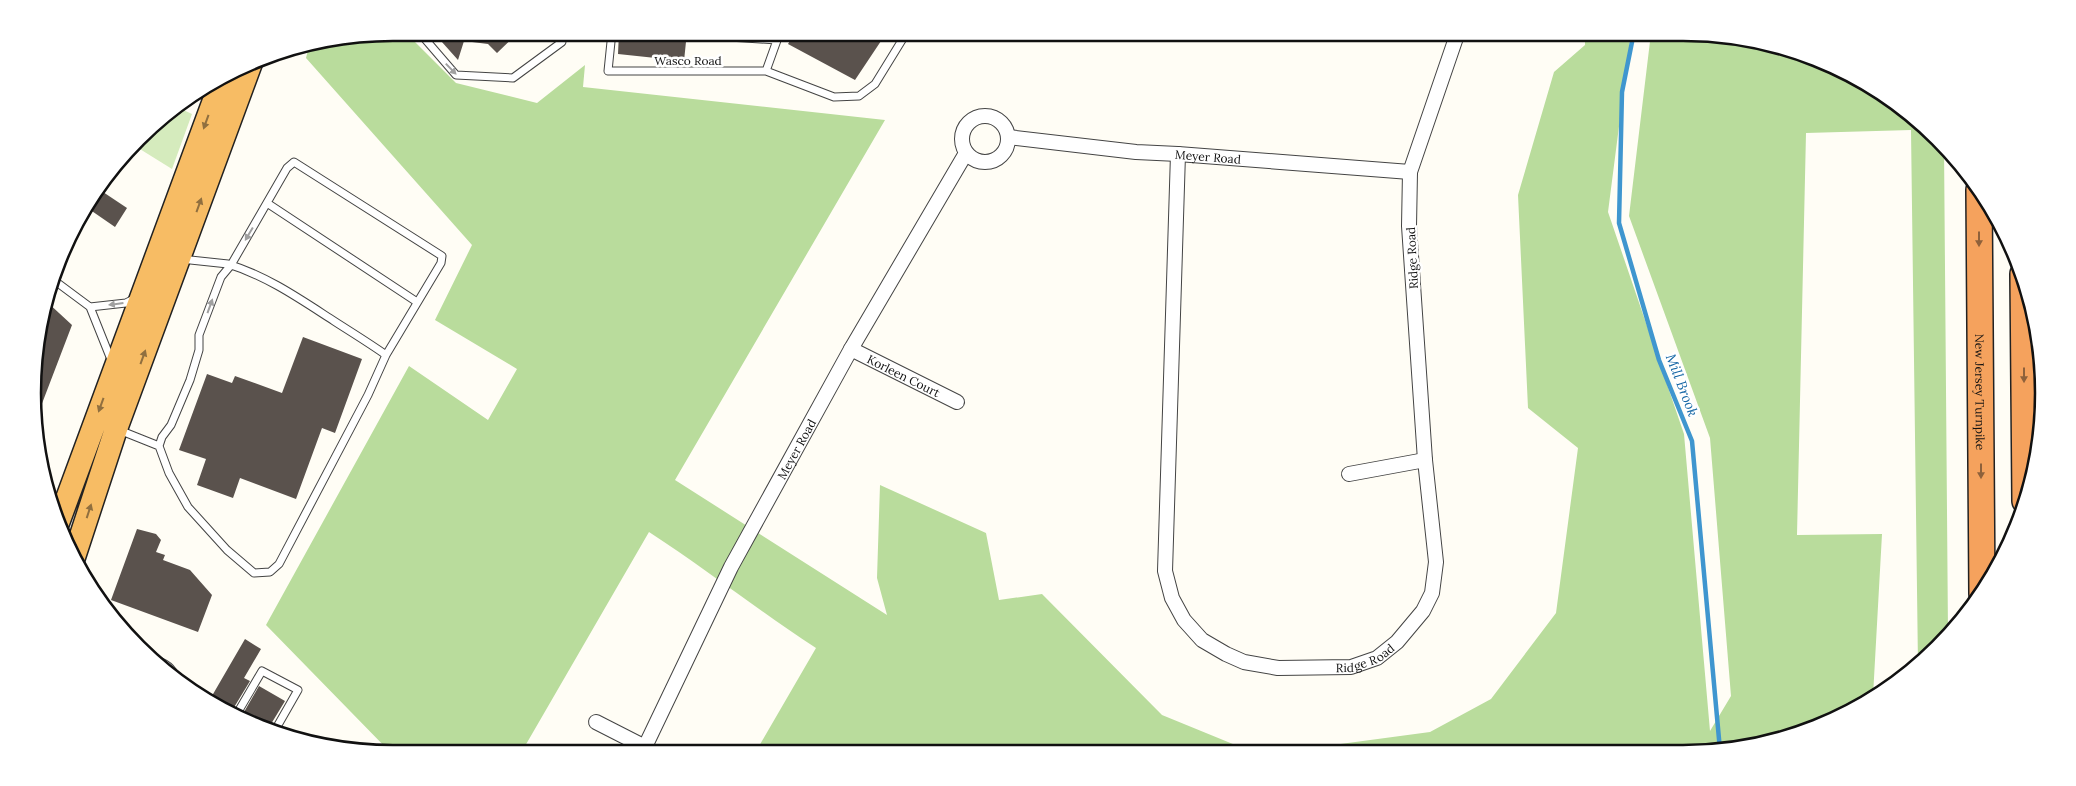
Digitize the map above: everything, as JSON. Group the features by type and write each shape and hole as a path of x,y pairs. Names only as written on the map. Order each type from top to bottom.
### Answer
{"highway":[{"path":"77,547 116,429 247,73"},
{"path":"62,512 219,87"},
{"name":"New Jersey Turnpike","path":"1979,204 1982,578"},
{"path":"2023,303 2025,476"}],"street":[{"name":"Ridge Road","path":"1178,154 1165,571 1172,598 1184,620 1202,640 1244,662 1278,668 1351,666 1377,658 1396,642 1423,611 1432,592 1436,562 1425,460 1409,226 1410,172 1455,41"},
{"path":"988,116 1002,123 1008,137 1005,152 993,161 978,162 966,153 962,146 963,130 973,118 988,116"},
{"name":"Meyer Road","path":"1008,137 1136,152 1410,172"},
{"name":"Meyer Road","path":"645,745 731,567 851,349 966,153"},
{"name":"Korleen Court","path":"851,349 957,402"},
{"path":"1349,474 1425,460"},
{"path":"596,722 635,745"}],"lane":[{"path":"427,41 456,75 513,78 562,41"},
{"name":"Wasco Road","path":"611,41 608,71 766,71"},
{"path":"777,41 766,71 834,96 859,96 875,84 901,41"},
{"path":"294,162 442,256 441,263 386,355 368,395 280,564 270,572 254,573 188,507 169,473 159,446 162,437 171,424 190,380 199,350 199,335 221,277 231,266 267,203 287,168 294,162"},
{"path":"267,203 417,302"},
{"path":"179,258 231,266 252,272 284,288 386,355"},
{"path":"59,283 90,307 115,369"},
{"path":"90,307 126,303 142,296"},
{"path":"116,429 159,446"},
{"path":"240,709 262,671 298,690 278,725"}],"green space":[{"path":"414,41 456,83 537,103 585,65 583,87 885,120 675,480 887,615 877,578 880,485 986,533 999,600 1042,594 1162,715 1235,745 760,745 816,648 649,532 526,745 383,745 266,625 409,366 488,420 517,369 435,320 472,245 306,58 308,52 347,44"},
{"path":"1585,41 1630,41 1608,212 1684,434 1710,731 1731,696 1710,438 1629,216 1650,41 1729,44 1774,53 1818,68 1859,88 1897,114 1932,144 1944,158 1948,624 1918,654 1911,130 1806,133 1797,535 1882,534 1873,688 1859,698 1818,718 1774,733 1729,742 1683,745 1333,745 1430,732 1491,699 1556,613 1578,448 1528,408 1518,195 1554,72 1585,45"},
{"path":"184,110 192,114 172,169 140,149"}],"building":[{"path":"441,41 464,41 458,60"},
{"path":"464,41 510,41 497,53 488,44"},
{"path":"619,41 686,41 684,61 618,54"},
{"path":"790,41 881,41 855,80 788,44"},
{"path":"104,193 127,208 115,227 92,211"},
{"path":"52,307 72,325 42,405 44,347"},
{"path":"303,337 362,359 335,433 322,428 296,499 240,478 233,498 197,485 206,459 179,450 207,374 232,383 235,376 282,393"},
{"path":"137,529 156,534 161,540 156,552 165,555 163,560 190,570 212,595 198,632 111,600"},
{"path":"245,639 261,649 244,678 250,681 234,707 213,695"},
{"path":"259,686 285,701 272,723 244,711"}],"waterway":[{"name":"Mill Brook","path":"1632,41 1622,92 1619,223 1659,360 1692,441 1719,743"}]}
